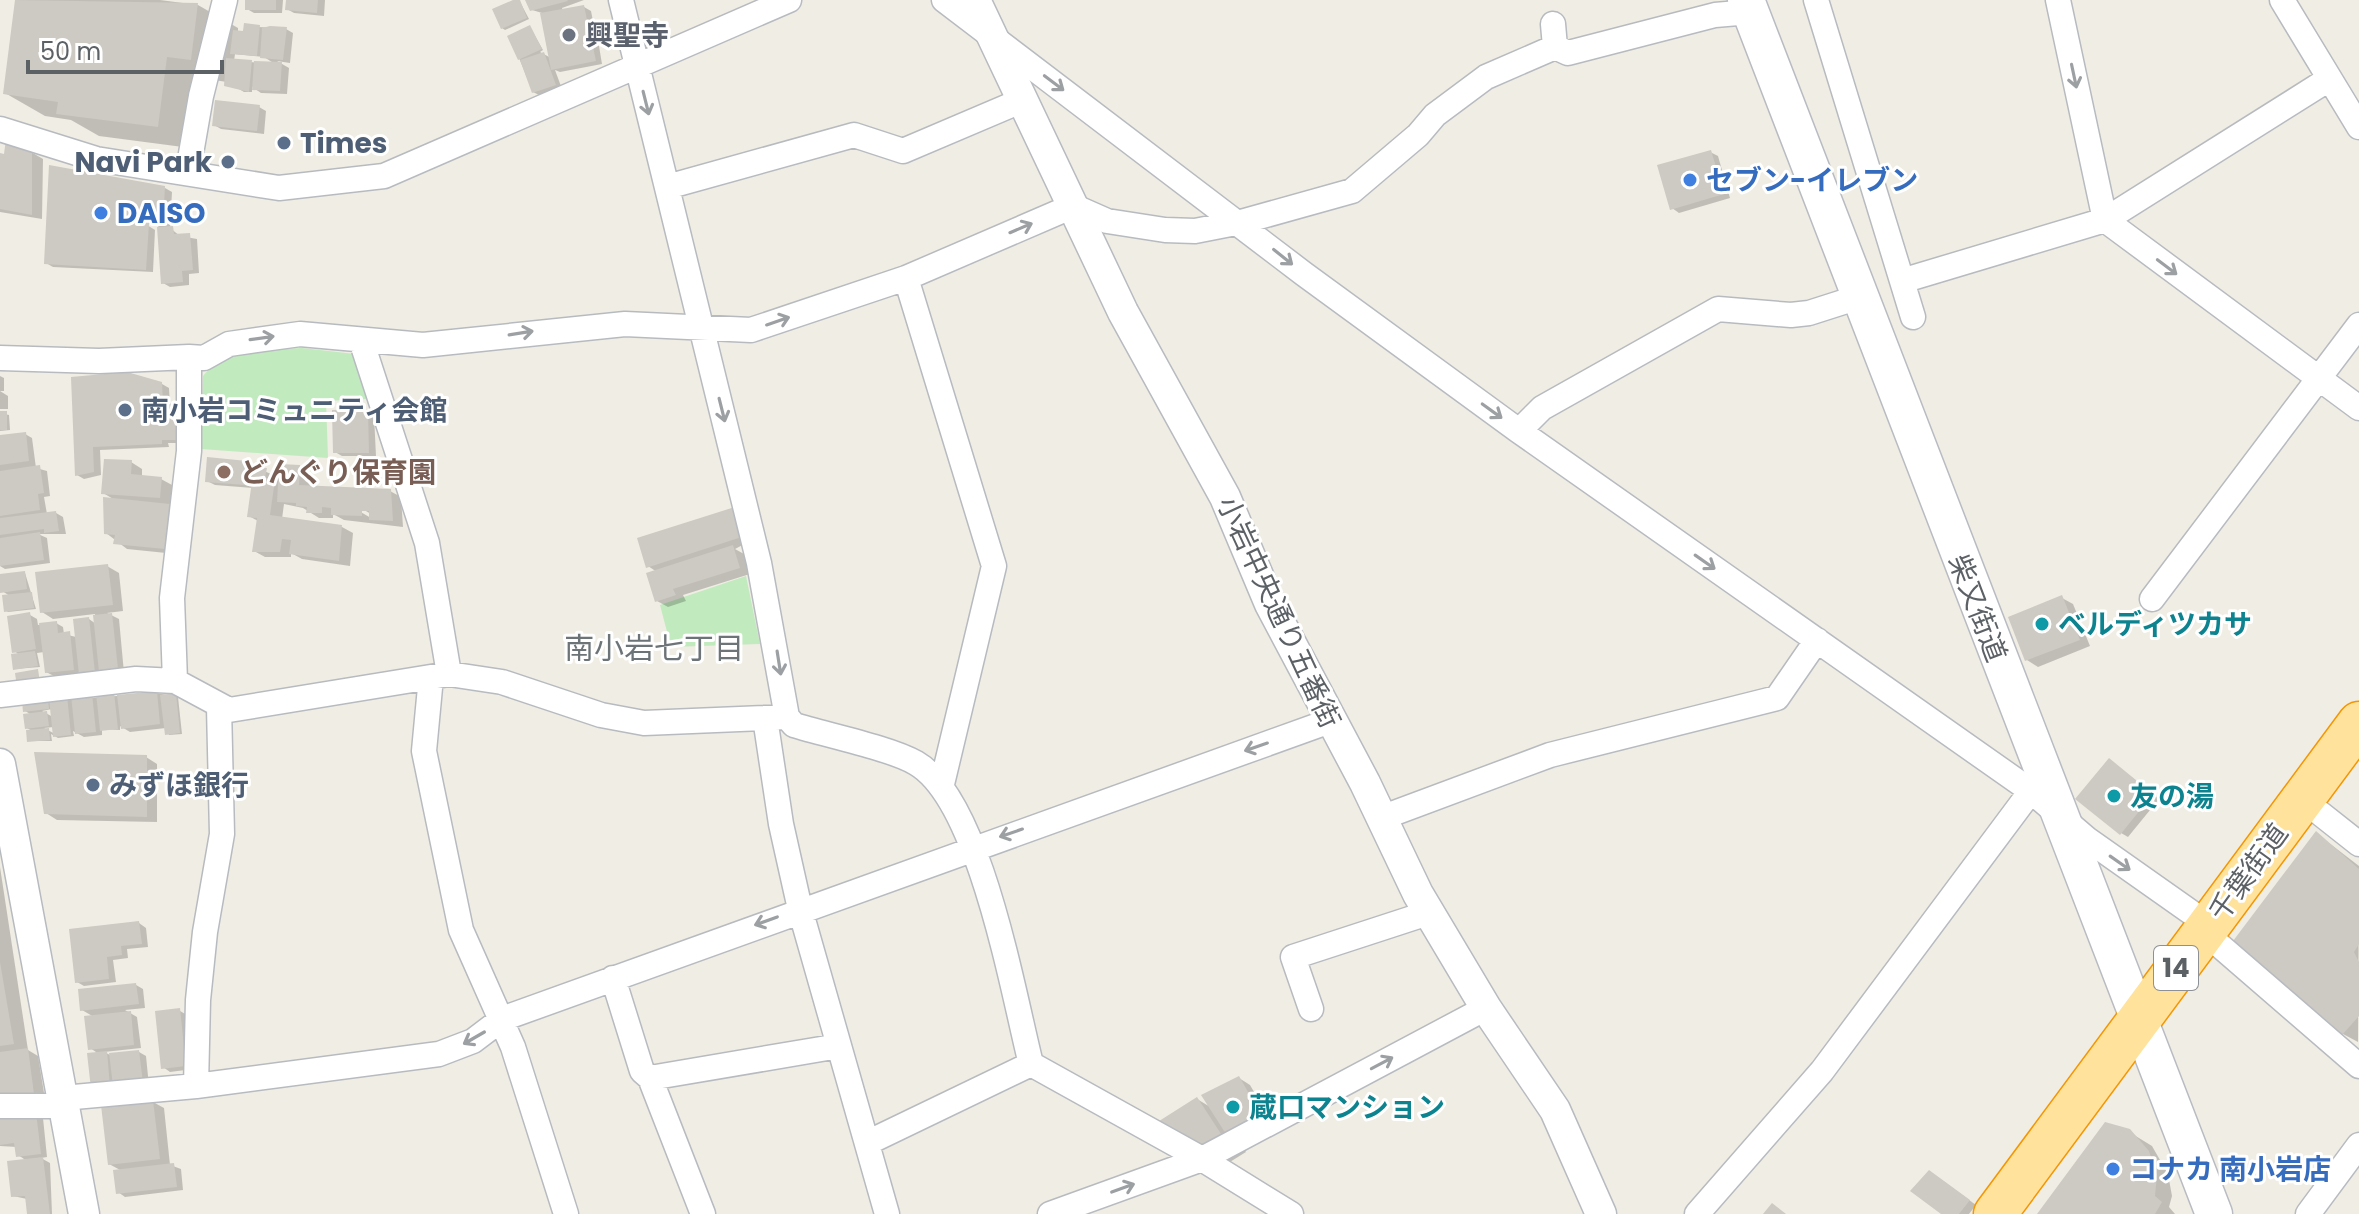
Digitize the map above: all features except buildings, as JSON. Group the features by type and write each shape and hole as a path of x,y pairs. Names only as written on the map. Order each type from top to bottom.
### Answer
{"highway":[{"name":"千葉街道","path":"1995,1214 2359,723"}],"main road":[{"name":"柴又街道","path":"1748,6 2214,1214"}],"street":[{"path":"191,174 189,165 201,96 225,0"},
{"path":"621,0 759,563 776,718 781,824 800,909 887,1214"},
{"path":"0,129 96,159 279,188 384,176 789,0"},
{"path":"944,0 1241,222 1304,274 1519,431 2031,791 2087,839 2206,928 2359,1066"},
{"name":"小岩中央通り五番街","path":"975,0 1123,312 1225,497 1270,604 1428,913 1486,1008 1555,1110 1601,1214"},
{"path":"1816,0 1905,280 1913,317"},
{"path":"2058,0 2105,220 2359,408"},
{"path":"2282,0 2359,127"},
{"path":"0,358 99,361 204,358 229,344 300,334 423,345 625,324 751,330 906,278 1073,206 1107,221 1195,231 1241,222 1352,191 1418,135 1435,115 1486,77 1554,35 1568,53 1748,6"},
{"path":"1905,280 2105,220 2329,79"},
{"path":"667,187 854,135 903,151 1023,100"},
{"path":"906,278 994,566 942,784"},
{"path":"1519,431 1542,408 1718,309 1791,315 1809,313 1859,297"},
{"path":"2152,599 2359,325"},
{"path":"361,340 427,543 440,676 424,751 430,793 461,930 502,1019 566,1214"},
{"path":"175,681 172,598 189,451 189,357"},
{"path":"1381,818 1550,755 1777,698 1817,640"},
{"path":"0,695 136,679 175,681 229,710 440,676 502,682 601,715 644,723 776,718 915,762 942,784 972,847 994,915 1031,1064 1202,1159 1291,1214"},
{"path":"196,1086 198,1000 205,932 222,834 219,707"},
{"path":"0,1106 64,1102 439,1054 473,1041 502,1019 972,847 1330,721"},
{"path":"0,764 84,1214"},
{"path":"1697,1214 1822,1071 2031,791"},
{"path":"2302,799 2359,844"},
{"path":"1311,1009 1293,957 1428,913"},
{"path":"613,978 642,1071 650,1078 703,1214"},
{"path":"1050,1214 1202,1159 1486,1008"},
{"path":"650,1078 839,1046"},
{"path":"867,1143 1031,1064"},
{"path":"2308,1214 2359,1145"}],"green space":[{"path":"302,348 355,354 368,399 326,401 328,458 201,449 203,376 236,355"},
{"path":"746,576 760,644 671,647 660,605"}],"place":[{"name":"興聖寺","path":"569,35"},
{"name":"Times","path":"284,143"},
{"name":"Navi Park","path":"228,162"},
{"name":"セブン-イレブン","path":"1690,180"},
{"name":"DAISO","path":"101,213"},
{"name":"南小岩コミュニティ会館","path":"125,410"},
{"name":"どんぐり保育園","path":"224,472"},
{"name":"ベルディツカサ","path":"2042,624"},
{"name":"みずほ銀行","path":"93,785"},
{"name":"友の湯","path":"2114,796"},
{"name":"蔵口マンション","path":"1233,1107"},
{"name":"コナカ 南小岩店","path":"2113,1169"}],"district":[{"name":"南小岩七丁目","path":"654,649"}]}
